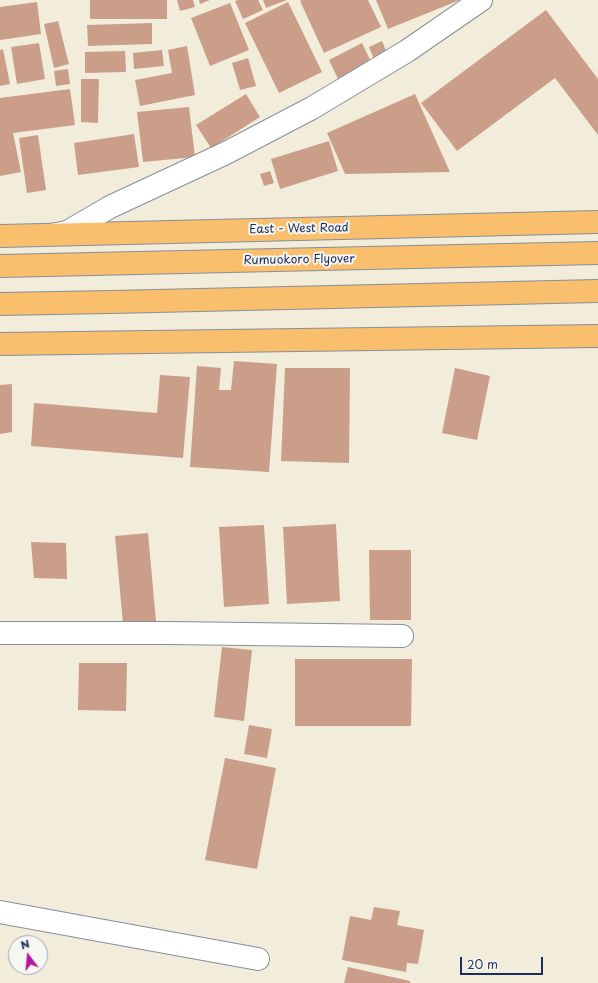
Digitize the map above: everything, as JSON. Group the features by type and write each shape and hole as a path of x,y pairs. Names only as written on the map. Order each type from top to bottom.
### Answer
{"main road":[{"name":"East - West Road","path":"0,236 598,222"},
{"path":"0,224 45,236"},
{"name":"Rumuokoro Flyover","path":"0,266 598,253"},
{"path":"0,304 598,291"},
{"path":"0,344 598,336"}],"street":[{"path":"45,236 66,232 110,207 226,153 312,108 407,51 480,0"},
{"path":"0,634 169,633 402,636"},
{"path":"0,912 258,959"}],"building":[{"path":"90,0 167,0 167,19 90,19"},
{"path":"177,0 193,0 195,7 180,11"},
{"path":"199,0 210,0 200,4"},
{"path":"258,0 263,10 243,19 235,1"},
{"path":"263,0 287,0 266,8"},
{"path":"368,0 381,27 324,53 300,1"},
{"path":"376,0 460,0 388,29"},
{"path":"37,2 41,34 0,40 0,7"},
{"path":"288,2 322,72 279,93 245,23"},
{"path":"230,3 249,50 210,66 191,18"},
{"path":"546,10 598,79 598,135 555,78 457,151 421,103"},
{"path":"58,21 69,64 54,68 44,24"},
{"path":"152,23 152,44 88,46 87,25"},
{"path":"382,41 387,53 374,59 369,47"},
{"path":"39,43 45,79 17,84 11,47"},
{"path":"362,43 372,64 339,81 329,60"},
{"path":"187,46 195,95 140,106 135,80 172,73 168,50"},
{"path":"3,49 10,84 0,86 0,50"},
{"path":"162,50 164,66 134,69 133,53"},
{"path":"125,51 126,72 85,73 85,52"},
{"path":"248,58 256,86 240,90 232,63"},
{"path":"68,69 70,84 56,86 54,71"},
{"path":"81,79 99,79 98,123 81,122"},
{"path":"70,89 75,125 13,133 21,172 0,176 0,98"},
{"path":"246,94 260,117 211,148 196,125"},
{"path":"415,94 450,172 345,174 327,133"},
{"path":"189,107 195,157 143,162 137,112"},
{"path":"134,134 139,167 78,175 74,143"},
{"path":"38,135 46,190 27,193 19,138"},
{"path":"329,141 338,171 280,189 271,159"},
{"path":"270,171 274,183 264,186 260,174"},
{"path":"234,361 277,364 269,472 190,467 197,366 221,368 219,390 231,390"},
{"path":"285,368 350,368 349,463 281,461"},
{"path":"455,368 490,376 477,440 442,433"},
{"path":"160,375 190,377 183,458 31,446 34,403 157,413"},
{"path":"12,384 12,432 0,434 0,385"},
{"path":"336,524 340,601 287,604 283,527"},
{"path":"264,525 269,604 224,607 219,527"},
{"path":"148,533 156,621 123,624 115,536"},
{"path":"31,542 66,543 67,579 34,578"},
{"path":"369,550 411,550 411,620 370,620"},
{"path":"222,647 252,650 244,721 214,717"},
{"path":"295,659 412,659 411,726 295,726"},
{"path":"79,663 127,663 126,711 78,710"},
{"path":"249,725 272,729 267,758 244,754"},
{"path":"225,758 276,768 257,869 205,860"},
{"path":"374,907 400,911 397,925 424,930 418,964 407,963 406,972 342,960 350,916 371,920"},
{"path":"348,967 410,981 410,983 344,983"}]}
